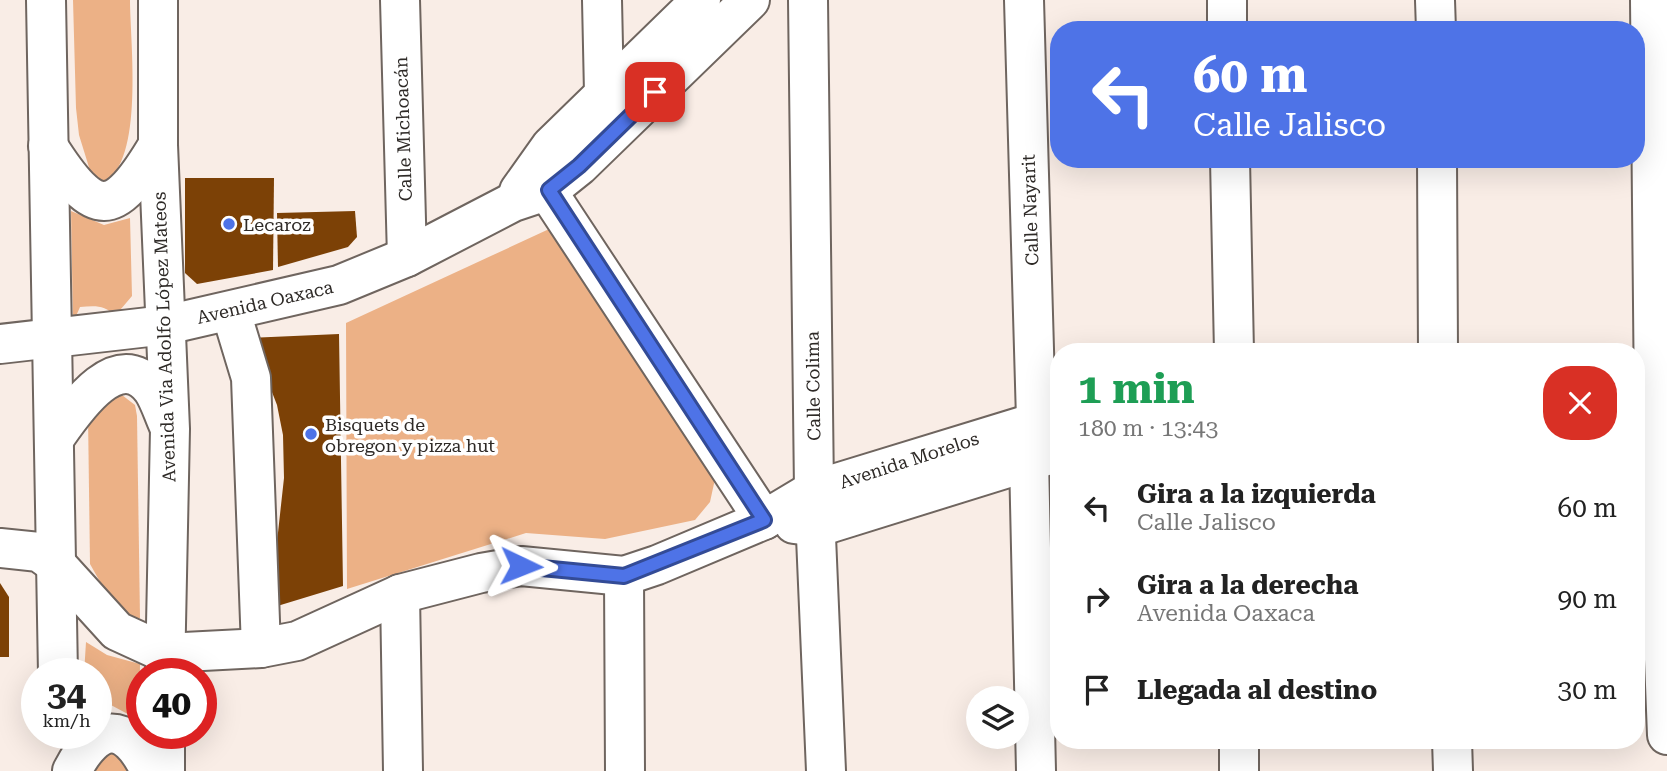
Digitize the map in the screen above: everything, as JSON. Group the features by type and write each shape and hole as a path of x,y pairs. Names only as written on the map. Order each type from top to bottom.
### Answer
{"street":[{"path":"46,0 58,658"},
{"name":"Avenida Via Adolfo López Mateos","path":"158,0 158,145 170,429 165,658"},
{"name":"Calle Michoacán","path":"400,0 407,257"},
{"path":"602,0 604,93"},
{"name":"Avenida Oaxaca","path":"0,344 166,325 231,312 339,285 407,257 513,202 540,179 604,93 701,0"},
{"name":"Avenida Oaxaca","path":"540,179 579,166 750,0"},
{"name":"Calle Colima","path":"808,0 816,509 825,771"},
{"name":"Calle Nayarit","path":"1024,0 1047,417"},
{"path":"1227,0 1227,21"},
{"path":"1435,0 1436,21"},
{"path":"1650,0 1652,388 1667,735"},
{"path":"48,146 81,191 107,202 120,198 135,184 158,145"},
{"path":"1230,168 1234,343"},
{"path":"1437,168 1438,343"},
{"path":"540,179 764,520"},
{"path":"231,312 251,378 261,648"},
{"path":"54,439 88,394 105,380 123,373 134,375 153,391 170,429"},
{"name":"Avenida Morelos","path":"816,509 1047,417"},
{"path":"1036,771 1044,456"},
{"name":"Avenida Morelos","path":"197,658 297,641 400,594 521,566 624,576 764,520 1044,456"},
{"name":"Avenida Morelos","path":"0,548 39,552 57,565 117,631 158,658"},
{"path":"624,576 625,771"},
{"path":"400,594 403,771"},
{"path":"72,771 82,750 98,737 115,733 129,737 141,751 150,771"},
{"path":"58,749 58,771"},
{"path":"165,749 165,771"},
{"path":"1239,749 1239,771"},
{"path":"1452,749 1453,771"}],"shaded area":[{"path":"73,0 130,0 133,71 130,127 125,151 116,171 103,183 92,177 79,135"},
{"path":"71,211 104,225 130,218 132,296 115,316 103,308 80,307 73,323"},
{"path":"573,218 715,479 710,502 695,520 605,539 526,533 347,589 346,323"},
{"path":"118,392 135,405 137,416 140,618 129,618 108,596 90,564 88,415"},
{"path":"86,642 107,655 126,660 126,713 112,706 112,658 85,658"},
{"path":"95,749 106,749 119,755 127,771 86,771"}],"building":[{"name":"Lecaroz","path":"185,178 274,178 273,270 197,284 185,273"},
{"path":"355,211 357,237 348,247 278,267 277,213"},
{"path":"339,334 343,586 261,611 274,569 284,478 283,435 277,405 251,338"},
{"path":"0,583 9,597 9,657 0,657"}],"place":[{"name":"Lecaroz","path":"229,224"},
{"name":"Bisquets de obregon y pizza hut","path":"311,434"}],"route":[{"path":"521,566 624,576 764,520 549,190 579,166 655,92"}]}
